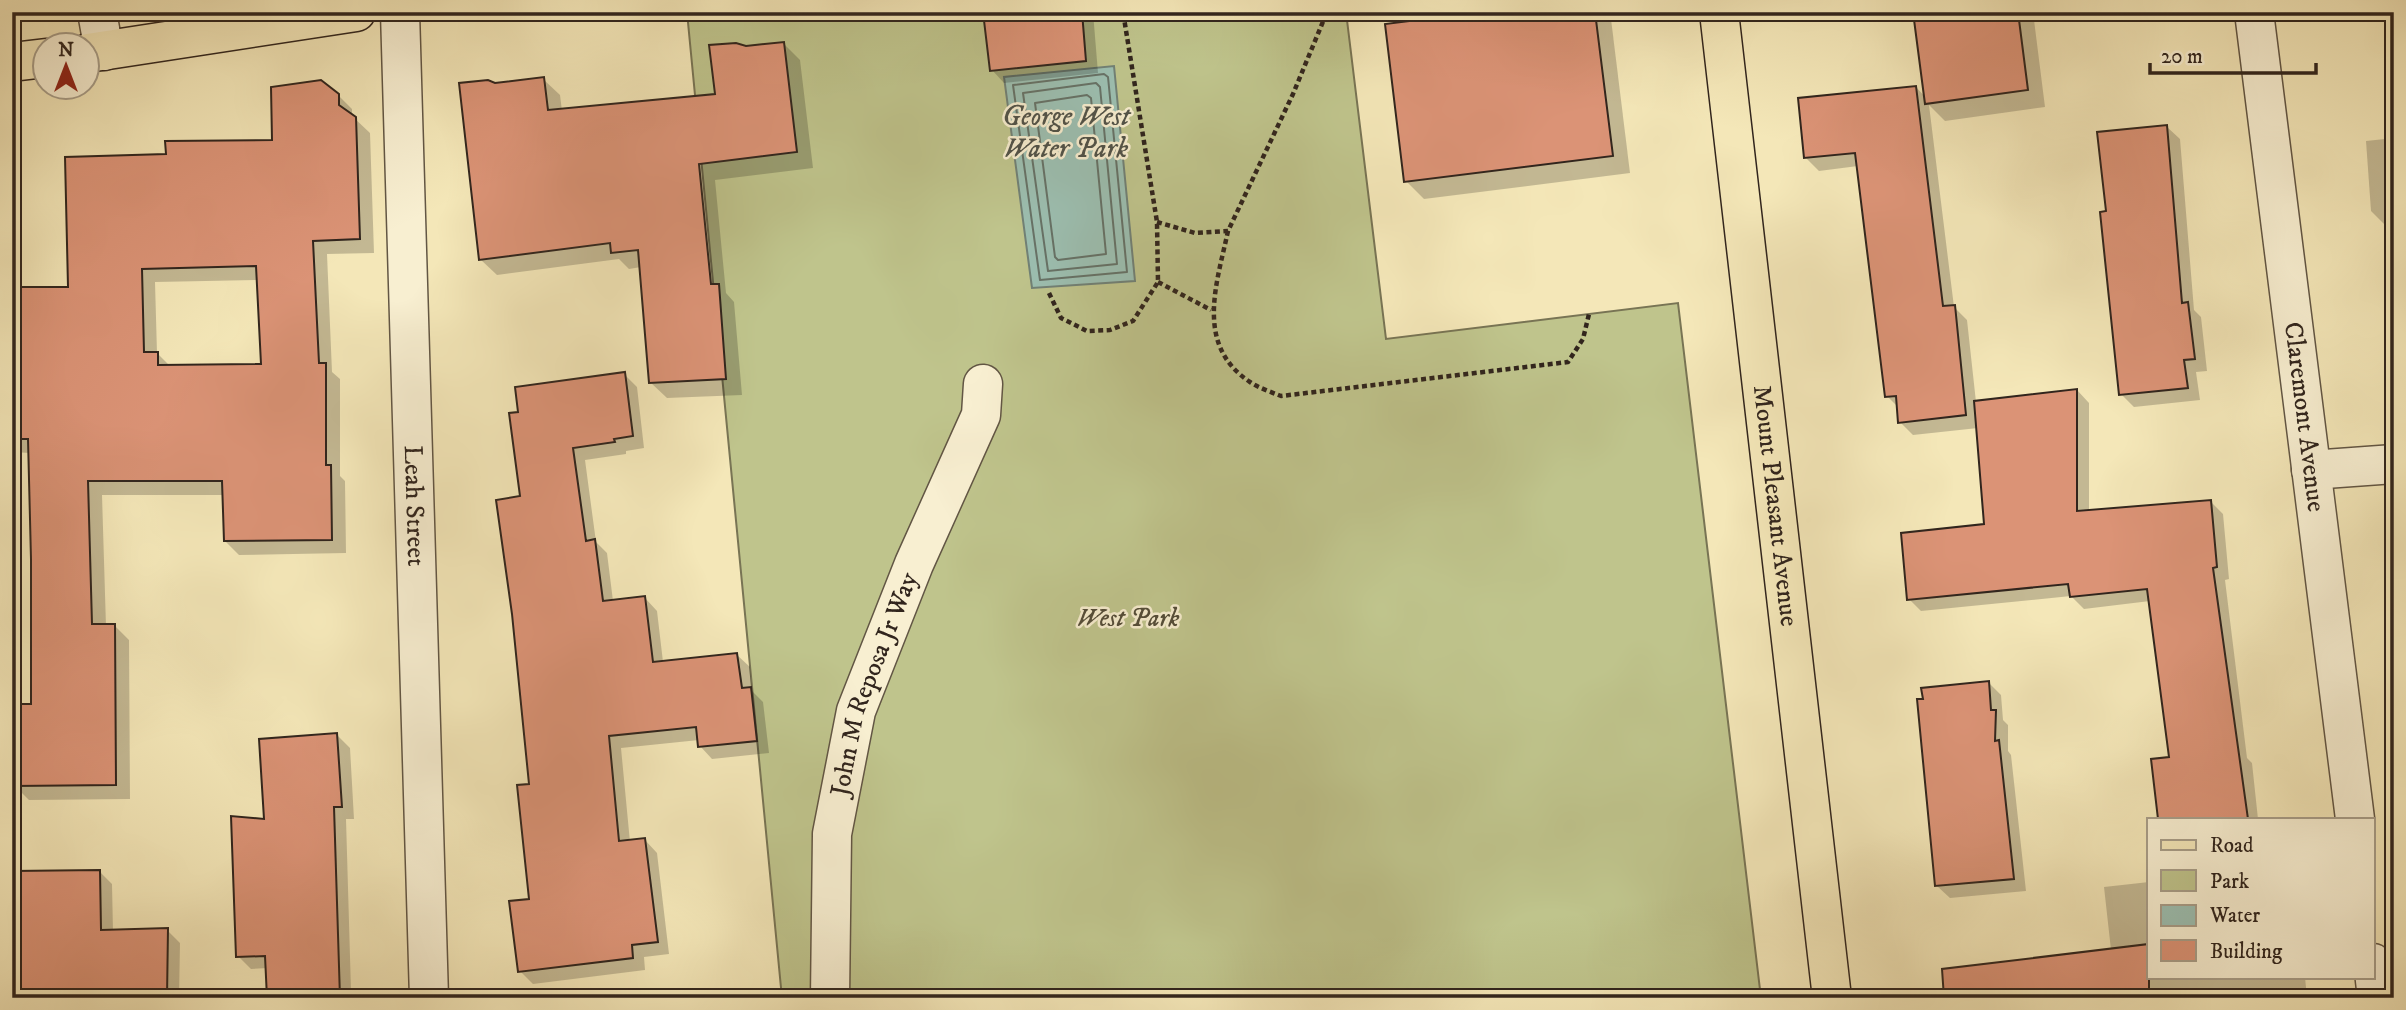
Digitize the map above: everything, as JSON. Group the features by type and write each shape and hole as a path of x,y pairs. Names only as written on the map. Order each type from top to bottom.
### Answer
{"main road":[{"path":"102,51 356,12"},
{"name":"Mount Pleasant Avenue","path":"1719,12 1832,998"},
{"path":"12,62 32,60"}],"street":[{"path":"96,32 97,12"},
{"name":"Leah Street","path":"400,12 429,998"},
{"name":"Claremont Avenue","path":"2254,12 2355,818"},
{"name":"John M Reposa Jr Way","path":"830,998 832,834 856,711 914,564 981,415 983,384"},
{"path":"2311,470 2394,464"},
{"path":"2374,972 2377,998"}],"path":[{"path":"1049,293 1061,318 1087,331 1110,330 1133,321 1158,282 1157,222 1123,12"},
{"path":"1327,12 1293,94 1228,231 1211,310 1215,334 1229,361 1249,382 1280,396 1568,362 1583,339 1589,314"},
{"path":"1157,222 1195,233 1228,231"},
{"path":"1158,282 1211,310"}],"green space":[{"name":"West Park","path":"687,12 1346,12 1386,339 1678,303 1761,998 782,998"}],"water":[{"name":"George West Water Park","path":"1114,66 1135,281 1032,288 1004,77"}],"building":[{"path":"983,12 1082,12 1086,61 990,71"},
{"path":"1441,12 1595,12 1613,156 1404,182 1385,24 1441,17"},
{"path":"1913,12 2018,12 2028,90 1925,104"},
{"path":"784,42 797,152 699,164 711,284 719,284 726,379 649,383 638,250 611,253 610,243 479,260 459,83 488,80 495,83 544,77 548,110 715,94 709,45 736,43 746,46"},
{"path":"321,80 339,94 339,105 356,117 360,239 313,241 319,363 326,363 326,465 331,465 332,540 224,541 222,481 88,481 92,624 115,624 116,785 13,786 13,704 31,704 31,559 28,439 12,439 12,287 68,287 65,157 166,154 165,141 272,140 271,87","holes":["256,266 261,364 158,365 158,352 144,352 142,269"]},
{"path":"1916,86 1943,306 1955,305 1966,415 1898,423 1896,396 1885,397 1855,153 1804,158 1798,98"},
{"path":"2167,125 2182,303 2188,302 2195,359 2184,360 2188,388 2119,395 2100,212 2106,211 2097,132"},
{"path":"625,372 633,436 614,439 615,442 573,448 586,541 595,539 603,601 645,596 653,662 737,653 742,688 751,687 757,741 698,747 696,727 609,736 619,841 645,838 658,942 632,945 633,958 518,972 509,901 529,899 517,785 529,784 512,614 496,500 520,496 509,413 518,412 515,387"},
{"path":"2077,389 2077,511 2211,500 2217,567 2213,568 2248,818 2158,818 2151,759 2169,757 2147,589 2070,597 2068,584 1907,600 1901,533 1984,524 1974,401"},
{"path":"1989,681 1991,710 1996,710 1995,741 1999,740 2014,879 1935,886 1917,699 1923,699 1921,688"},
{"path":"337,733 342,807 334,807 340,998 267,998 265,956 236,957 231,816 264,819 259,739"},
{"path":"100,870 101,930 168,928 167,998 12,998 12,871"},
{"path":"2147,944 2149,998 1944,998 1942,969"}]}
